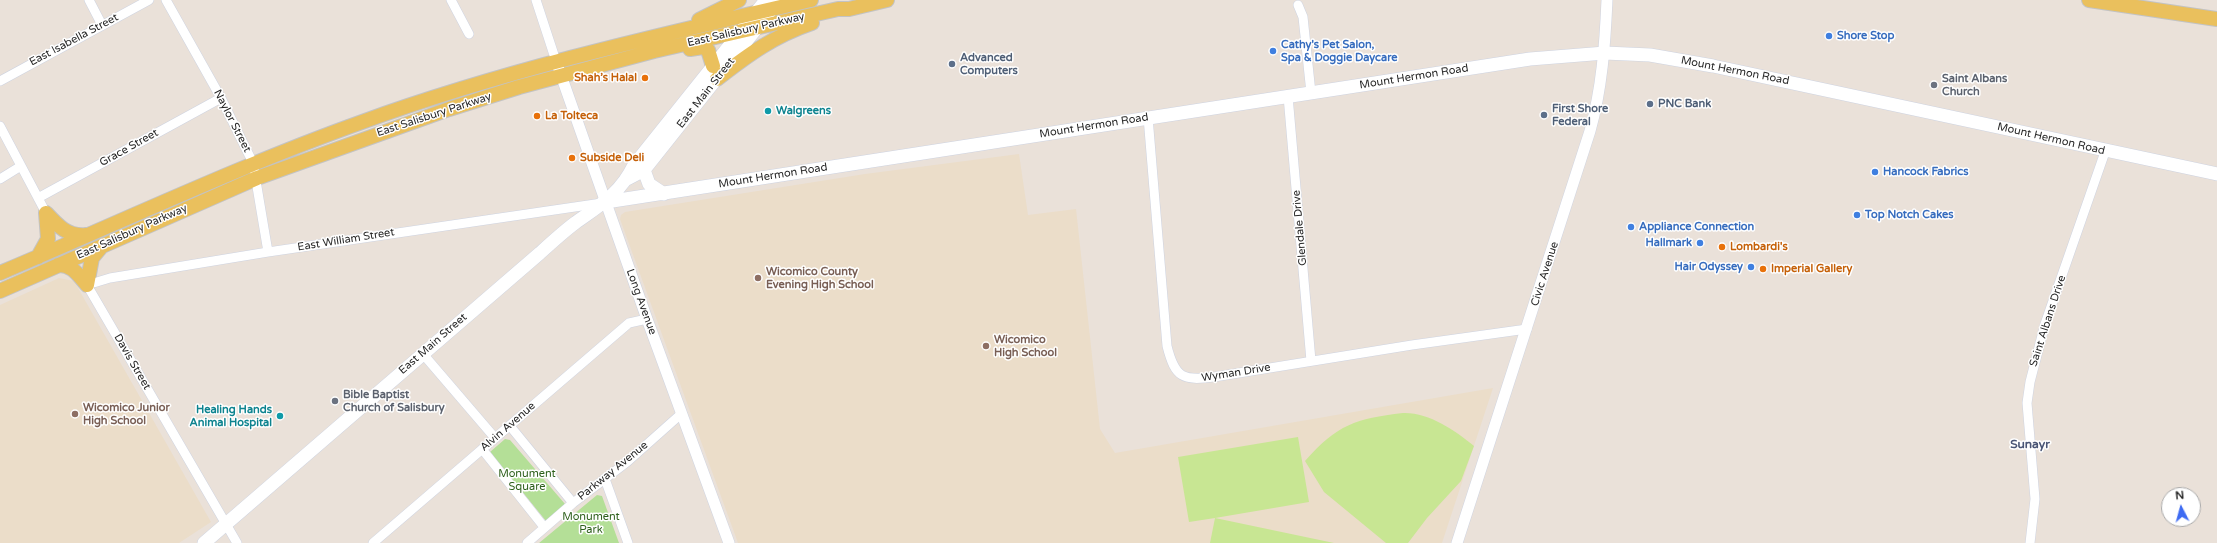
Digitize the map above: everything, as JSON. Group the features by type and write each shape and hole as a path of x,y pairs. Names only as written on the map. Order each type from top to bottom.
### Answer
{"main road":[{"path":"679,30 740,0"},
{"name":"East Salisbury Parkway","path":"0,273 253,163 404,107 556,61 679,30 755,13 772,3 811,0"},
{"name":"East Salisbury Parkway","path":"0,291 256,178 441,111 561,75 739,31 838,9 849,9 887,0"},
{"path":"2089,0 2217,19"},
{"name":"East Main Street","path":"204,543 575,223 606,202 627,179 634,165 715,72 756,28 772,3"},
{"path":"654,52 677,52 696,48 706,48 711,53 715,72 786,32 839,15 849,9"},
{"name":"East Main Street","path":"627,179 644,170 715,72 739,31 755,13"},
{"name":"Mount Hermon Road","path":"606,202 1530,59 1605,53 1650,55 1714,66 2105,152 2217,174"},
{"path":"644,170 649,184 664,194"},
{"path":"46,213 66,232 77,236 89,234"},
{"path":"38,257 48,240 46,213"},
{"path":"87,285 92,258 102,245"},
{"path":"58,265 66,265 71,268 87,285"}],"street":[{"path":"89,0 102,25"},
{"name":"East Isabella Street","path":"0,81 149,0"},
{"name":"Naylor Street","path":"166,0 221,98 253,163 268,252"},
{"path":"451,0 469,34"},
{"path":"536,0 556,61"},
{"name":"Civic Avenue","path":"1457,543 1590,132 1600,89 1605,53 1607,0"},
{"path":"1298,5 1303,17 1311,93"},
{"name":"Long Avenue","path":"556,61 647,320 729,543"},
{"name":"Glendale Drive","path":"1288,96 1311,361"},
{"name":"Grace Street","path":"38,198 221,98"},
{"name":"Wyman Drive","path":"1148,117 1168,346 1177,372 1190,379 1199,379 1527,329"},
{"path":"0,126 46,213"},
{"name":"Saint Albans Drive","path":"2030,543 2035,499 2027,403 2030,382 2045,324 2105,152"},
{"path":"0,179 21,166"},
{"name":"East William Street","path":"87,285 110,278 268,252 606,202"},
{"name":"Davis Street","path":"87,285 237,543"},
{"name":"Alvin Avenue","path":"373,543 629,323 647,320"},
{"path":"423,354 494,438"},
{"name":"Parkway Avenue","path":"527,543 544,527 605,479 681,414"},
{"path":"510,426 573,503"},
{"path":"482,449 544,527"},
{"path":"605,479 628,543"}],"shaded area":[{"name":"Wicomico High School","path":"1019,154 1028,215 1076,209 1100,429 1115,453 1493,388 1442,543 738,543 620,219 621,215 625,212 865,174"},
{"name":"Wicomico Junior High School","path":"59,278 74,281 211,522 179,543 0,543 0,305"}],"green space":[{"path":"1403,413 1422,415 1441,423 1474,446 1461,481 1427,518 1408,543 1386,543 1324,492 1305,461 1327,439 1348,425 1372,418"},
{"path":"1298,437 1309,502 1189,522 1178,457"},
{"name":"Monument Square","path":"505,439 510,440 565,504 565,506 546,521 490,452"},
{"name":"Monument Park","path":"597,495 602,496 619,543 539,543"},
{"path":"1215,518 1334,543 1210,543"}],"place":[{"name":"Shore Stop","path":"1829,36"},
{"name":"Cathy's Pet Salon, Spa & Doggie Daycare","path":"1273,51"},
{"name":"Advanced Computers","path":"952,64"},
{"name":"Shah’s Halal","path":"645,78"},
{"name":"Saint Albans Church","path":"1934,85"},
{"name":"PNC Bank","path":"1650,104"},
{"name":"Walgreens","path":"768,111"},
{"name":"First Shore Federal","path":"1544,115"},
{"name":"La Tolteca","path":"537,116"},
{"name":"Subside Deli","path":"572,158"},
{"name":"Hancock Fabrics","path":"1875,172"},
{"name":"Top Notch Cakes","path":"1857,215"},
{"name":"Appliance Connection","path":"1631,227"},
{"name":"Hallmark","path":"1700,243"},
{"name":"Lombardi's","path":"1722,247"},
{"name":"Hair Odyssey","path":"1751,267"},
{"name":"Imperial Gallery","path":"1763,269"},
{"name":"Wicomico County Evening High School","path":"758,278"},
{"name":"Wicomico High School","path":"986,346"},
{"name":"Bible Baptist Church of Salisbury","path":"335,401"},
{"name":"Wicomico Junior High School","path":"75,414"},
{"name":"Healing Hands Animal Hospital","path":"280,416"}],"district":[{"name":"Sunayr","path":"2030,445"}]}
